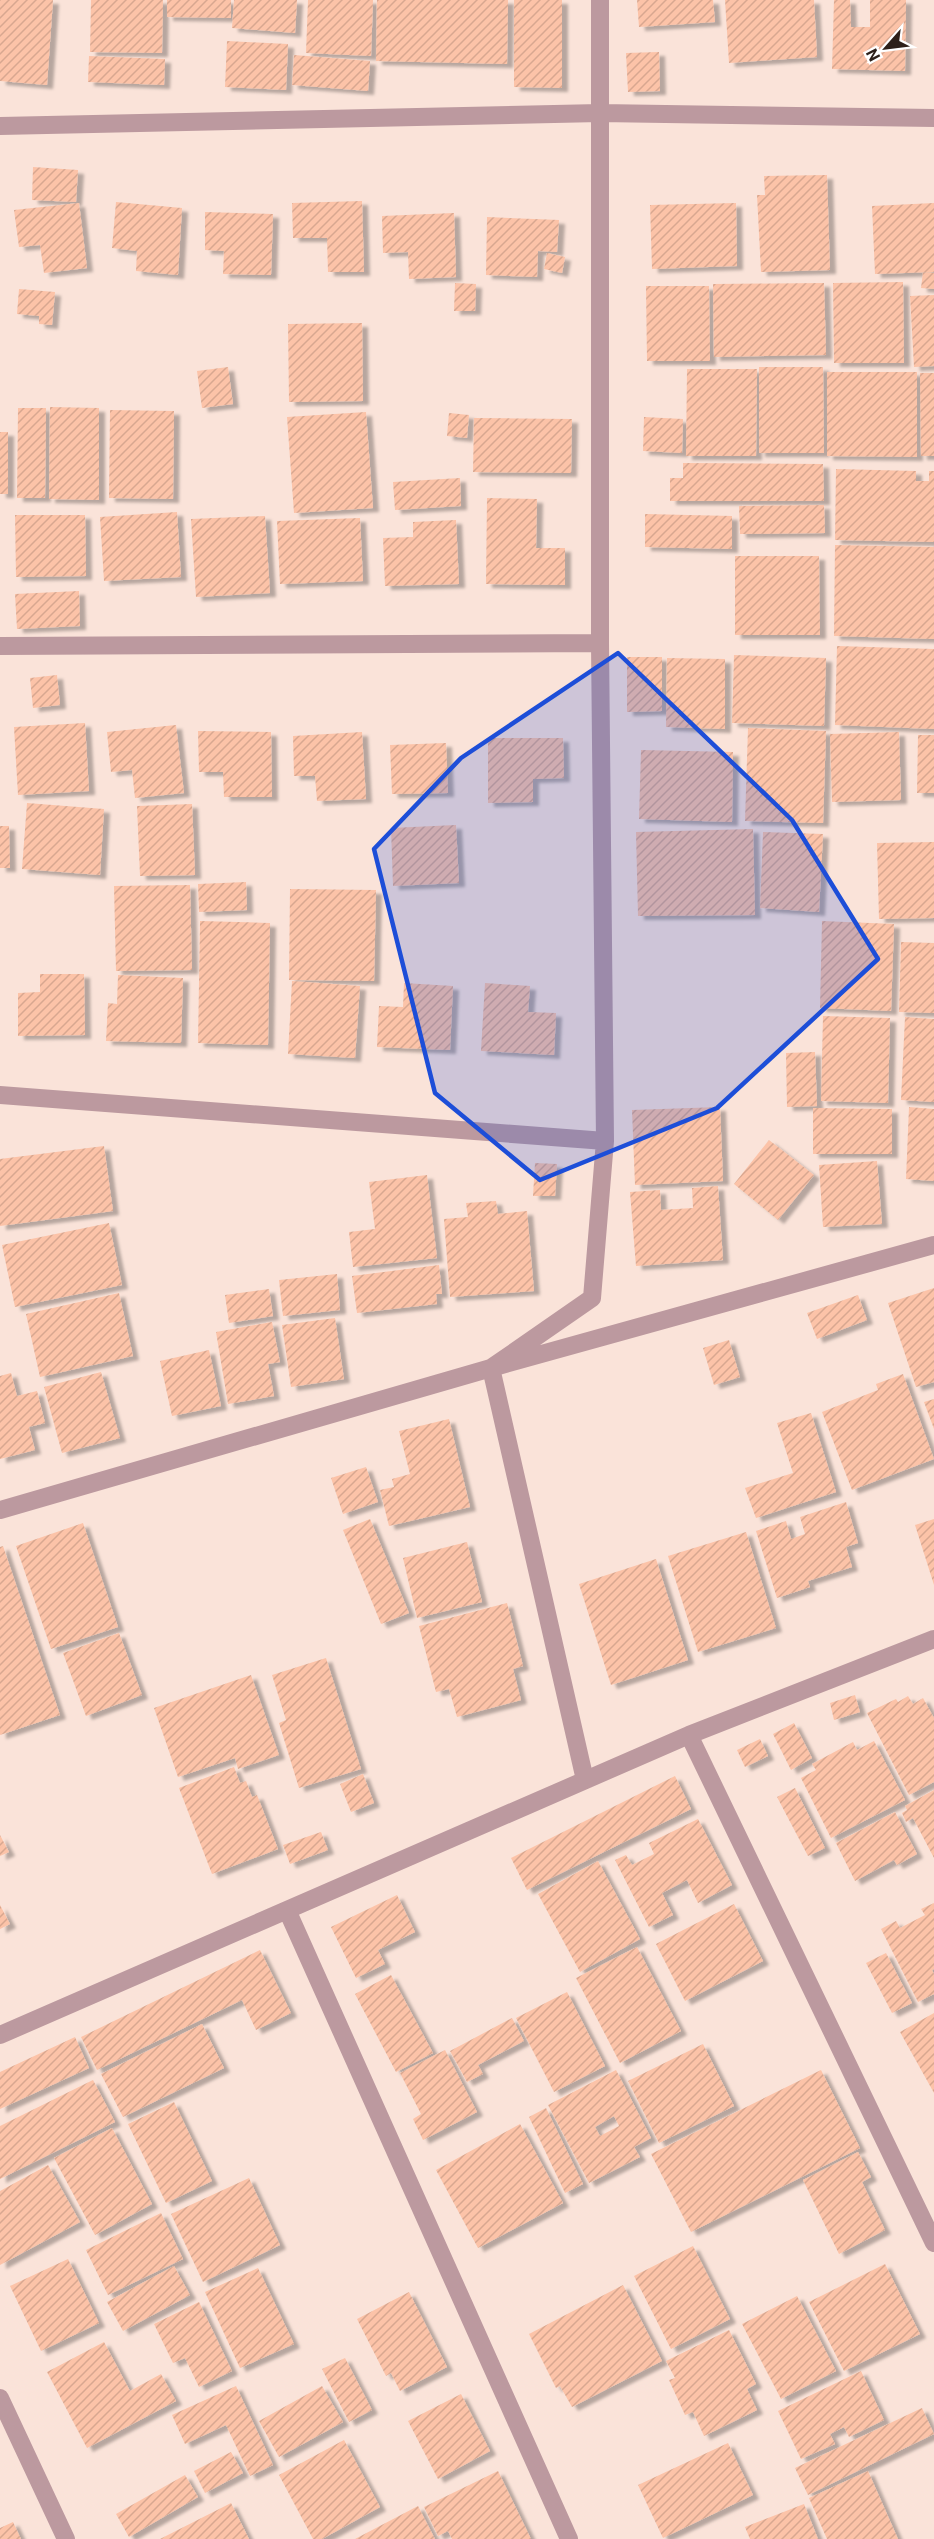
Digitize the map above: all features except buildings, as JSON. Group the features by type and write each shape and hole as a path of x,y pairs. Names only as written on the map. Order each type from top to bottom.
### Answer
{"street":[{"path":"491,1368 592,1298 605,1141 600,643 600,0"},
{"path":"0,126 600,113 934,118"},
{"path":"0,646 600,643"},
{"path":"0,1095 605,1141"},
{"path":"0,1510 491,1368 934,1245"},
{"path":"491,1368 585,1780"},
{"path":"0,2035 689,1735 934,1639"},
{"path":"689,1735 934,2243"},
{"path":"287,1910 569,2539"},
{"path":"0,2398 66,2539"}],"highlighted area":[{"path":"618,653 792,820 878,959 717,1108 540,1180 435,1093 374,849 461,758"}]}
